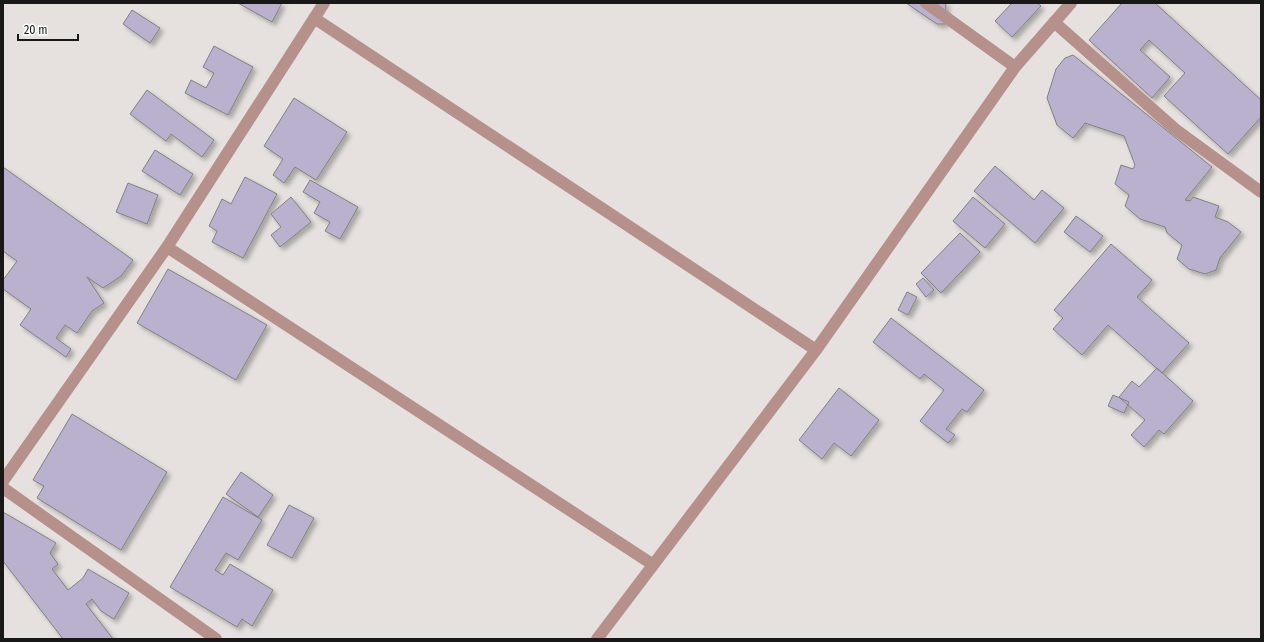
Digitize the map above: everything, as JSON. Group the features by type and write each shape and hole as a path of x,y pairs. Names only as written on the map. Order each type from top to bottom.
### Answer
{"street":[{"path":"3,481 167,247 324,3"},
{"path":"926,3 1014,67"},
{"path":"597,639 652,564 816,350 1014,67 1071,3"},
{"path":"314,18 816,350"},
{"path":"1054,22 1175,129 1261,192"},
{"path":"167,247 652,564"},
{"path":"3,488 216,639"}],"building":[{"path":"238,3 282,3 272,22"},
{"path":"906,3 946,3 945,24 937,24"},
{"path":"1012,3 1037,3 1041,6 1012,37 995,21"},
{"path":"1122,3 1155,3 1261,100 1261,117 1228,154 1164,96 1185,73 1149,40 1140,50 1170,77 1152,98 1089,40"},
{"path":"132,10 160,28 150,43 123,24"},
{"path":"214,46 253,67 228,115 185,93 191,80 206,88 214,73 203,67"},
{"path":"1073,55 1212,167 1185,200 1190,201 1193,197 1219,206 1215,217 1228,222 1241,232 1220,258 1216,270 1205,274 1189,269 1177,259 1182,245 1167,233 1165,227 1140,219 1125,206 1129,195 1115,184 1121,165 1133,169 1135,165 1124,136 1085,123 1073,138 1057,125 1047,98 1056,69 1065,58"},
{"path":"147,90 214,140 202,157 171,134 166,141 130,114"},
{"path":"294,98 347,132 316,180 295,167 284,183 273,175 283,159 264,146"},
{"path":"155,150 193,174 180,195 142,171"},
{"path":"995,166 1034,200 1042,190 1064,208 1035,243 974,191"},
{"path":"3,167 133,260 121,276 103,288 87,277 104,303 92,311 77,333 65,325 56,338 71,349 66,357 20,325 31,309 3,289 3,280 17,261 3,251"},
{"path":"245,177 277,194 243,258 212,242 217,231 209,226 222,199 231,204"},
{"path":"310,180 358,207 340,239 325,231 330,222 314,213 320,202 303,192"},
{"path":"128,183 158,195 147,224 116,212"},
{"path":"291,197 311,222 280,247 271,235 281,227 271,214"},
{"path":"973,197 1005,224 985,248 953,221"},
{"path":"1076,216 1103,236 1090,252 1064,232"},
{"path":"960,233 980,252 941,293 921,273"},
{"path":"1111,244 1152,280 1137,297 1189,343 1162,373 1108,325 1082,355 1053,329 1063,318 1054,310"},
{"path":"168,269 267,325 236,380 137,323"},
{"path":"923,278 934,290 926,297 916,284"},
{"path":"907,292 917,297 908,315 898,310"},
{"path":"891,318 984,390 967,412 962,409 946,429 955,435 948,443 920,421 944,390 924,374 920,379 873,342"},
{"path":"1157,368 1193,401 1164,434 1159,430 1144,447 1131,435 1145,420 1119,397 1132,381 1139,387"},
{"path":"839,388 879,420 851,456 834,443 822,459 799,440"},
{"path":"1113,395 1129,402 1124,413 1108,406"},
{"path":"72,414 167,472 121,550 37,498 44,486 33,480"},
{"path":"241,472 273,495 258,517 226,494"},
{"path":"223,497 262,520 238,560 226,553 215,570 223,575 230,564 273,590 252,626 242,619 237,627 170,587"},
{"path":"289,505 314,518 292,558 267,545"},
{"path":"3,512 56,543 50,553 58,564 52,569 68,590 83,578 88,569 129,593 114,619 101,611 92,599 86,604 113,639 63,639 3,561"}]}
